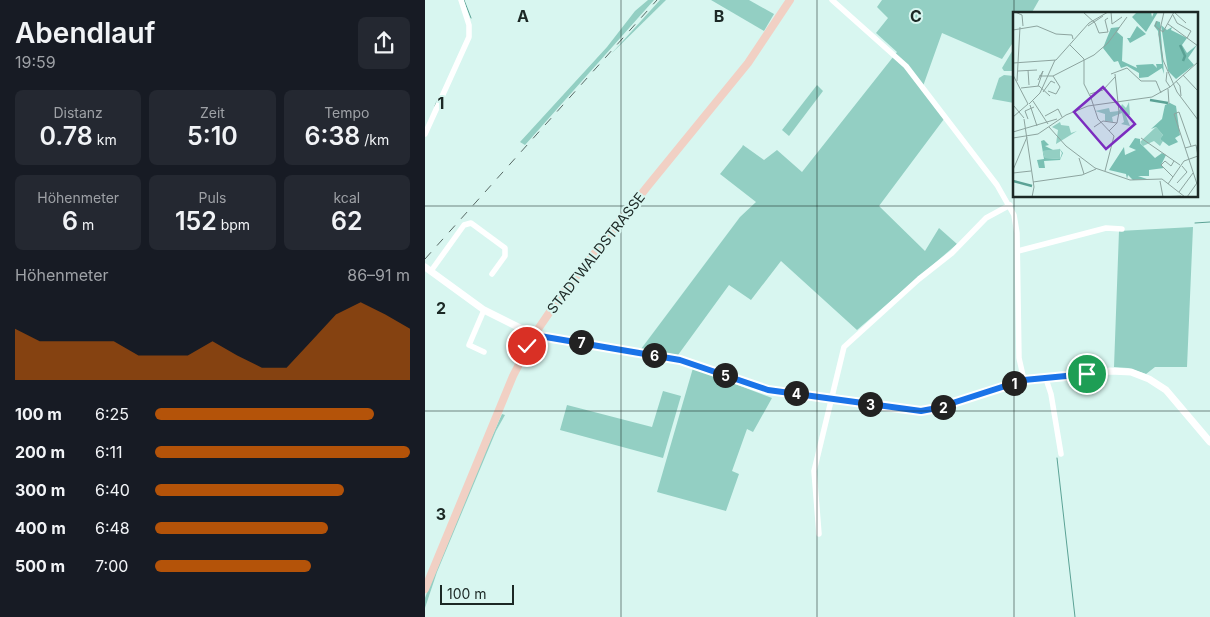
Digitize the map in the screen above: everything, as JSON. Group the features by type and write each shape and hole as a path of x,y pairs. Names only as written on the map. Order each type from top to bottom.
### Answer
{"main road":[{"name":"STADTWALDSTRASSE","path":"425,589 513,376 534,335 595,253 753,56 790,0"}],"street":[{"path":"425,134 469,37 469,25 461,0"},
{"path":"832,0 906,66 997,185 1010,205 1014,215 1018,251 1019,358 1024,380"},
{"path":"819,534 814,470 832,397 831,391 844,346 919,279 952,253 986,218 1010,205"},
{"path":"492,274 505,256 505,248 471,223 464,225 428,269 484,310 534,335 680,360 768,390 832,397 921,411 937,408 1024,380 1110,371 1131,372 1149,379 1166,390 1180,404 1210,442"},
{"path":"1018,251 1106,228 1122,228"},
{"path":"484,310 469,345 484,352"},
{"path":"1046,379 1051,394 1061,454"}],"green space":[{"path":"648,0 654,0 525,145 520,142 607,47 635,11"},
{"path":"660,0 666,0 611,54"},
{"path":"711,0 749,0 774,14 764,31"},
{"path":"882,0 1039,0 1032,12 1013,12 1013,42 1002,59 942,33 922,89 944,119 879,206 925,251 939,228 957,244 857,330 781,261 751,300 729,285 678,355 641,349 740,217 756,202 720,174 743,145 764,160 777,150 802,172 897,52 876,33 888,18 877,7"},
{"path":"1013,50 1013,71 1004,71 1002,68"},
{"path":"1004,75 1013,76 1013,103 992,99 999,78"},
{"path":"817,85 823,91 789,136 782,130"},
{"path":"1193,227 1187,367 1155,367 1146,374 1128,368 1114,367 1119,231"},
{"path":"693,368 772,398 753,432 747,429 732,471 739,474 726,511 657,492"},
{"path":"663,391 681,396 663,458 560,430 567,405 652,427"},
{"path":"502,414 505,415 496,431 437,572 425,608 425,598 446,540"}],"waterway":[{"path":"464,0 471,18"},
{"path":"435,106 437,101"},
{"path":"1195,223 1210,222"},
{"path":"1057,458 1075,617"}],"railway":[{"path":"425,259 657,0"}],"route":[{"path":"527,346 534,335 578,341 680,360 768,390 832,397 921,411 953,404 1024,380 1087,374"}]}
